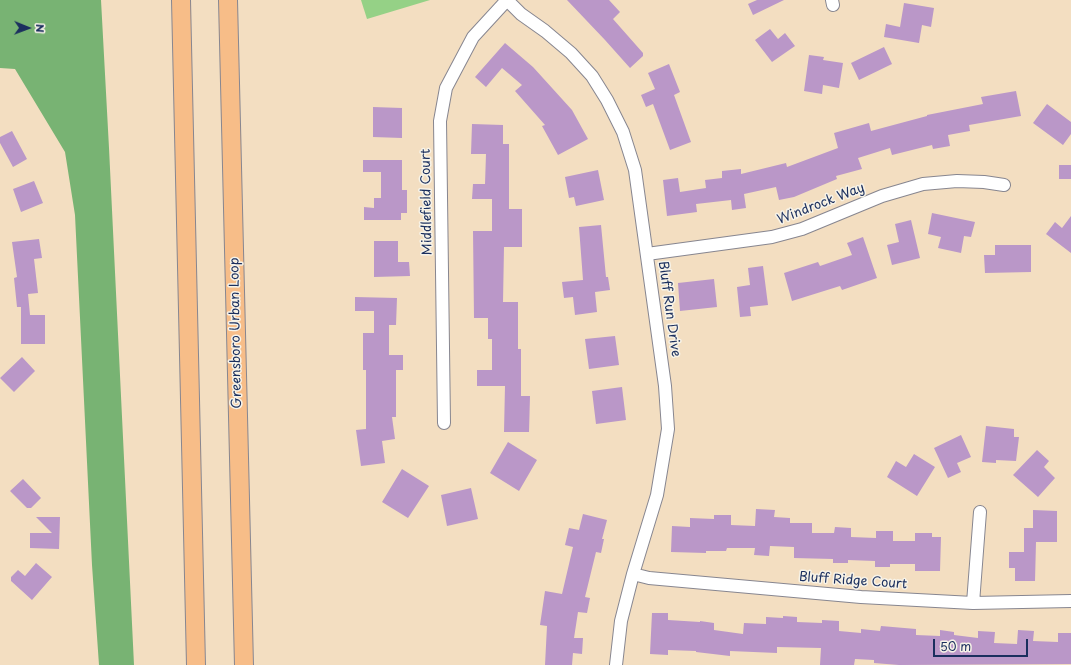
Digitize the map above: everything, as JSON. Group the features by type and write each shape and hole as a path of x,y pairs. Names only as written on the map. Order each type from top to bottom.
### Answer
{"highway":[{"path":"181,0 196,665"},
{"name":"Greensboro Urban Loop","path":"228,0 244,665"}],"street":[{"name":"Bluff Run Drive","path":"507,0 521,14 546,31 571,53 592,76 607,100 623,132 635,170 665,386 668,429 657,495 621,620 616,665"},
{"name":"Middlefield Court","path":"444,423 440,122 446,88 473,37 507,0"},
{"name":"Windrock Way","path":"647,254 772,238 802,229 882,196 923,184 957,181 984,182 1004,185"},
{"path":"973,603 980,512"},
{"name":"Bluff Ridge Court","path":"633,574 649,578 861,597 973,603 1071,601"}],"green space":[{"path":"0,0 101,0 134,665 99,665 92,565 75,215 65,152 15,69 0,68"},
{"path":"361,0 430,0 367,19"}],"building":[{"path":"567,0 609,0 620,12 613,19 643,53 643,56 630,68"},
{"path":"757,0 784,0 753,15 748,4"},
{"path":"904,3 934,8 931,27 922,25 919,43 884,37 886,24 900,27"},
{"path":"770,29 778,39 785,33 795,46 772,62 755,40"},
{"path":"505,43 533,67 572,110 588,139 558,155 542,126 545,125 515,91 522,85 502,68 486,87 475,77"},
{"path":"884,47 892,64 859,80 851,63"},
{"path":"809,55 824,57 823,60 843,63 839,88 823,85 822,94 804,91"},
{"path":"669,64 680,92 674,95 691,142 670,150 653,104 646,107 641,95 655,89 648,73"},
{"path":"1016,91 1021,116 969,125 970,131 948,135 950,146 933,149 932,145 892,155 890,148 858,158 862,169 836,176 837,179 794,197 779,200 776,187 744,194 746,208 732,210 731,200 696,204 697,212 667,216 663,180 678,178 680,192 706,188 705,180 722,178 722,171 741,169 741,174 786,163 787,167 838,148 834,133 869,123 871,131 927,115 983,104 981,97"},
{"path":"1047,104 1071,122 1071,134 1063,145 1033,123"},
{"path":"373,107 402,108 402,138 373,137"},
{"path":"472,124 503,125 503,144 509,144 509,209 522,209 522,247 504,247 503,302 518,302 518,349 521,349 521,396 530,396 529,432 504,432 505,386 477,386 477,370 492,370 492,339 488,339 488,318 474,318 473,231 492,231 492,199 472,199 473,184 485,184 486,154 471,154"},
{"path":"12,131 27,159 13,167 0,143 0,137"},
{"path":"363,160 402,160 402,190 407,190 407,213 401,213 401,220 364,220 364,207 374,208 374,198 381,198 381,172 363,172"},
{"path":"1059,165 1071,165 1071,179 1059,179"},
{"path":"598,170 604,200 576,206 574,197 569,198 565,177"},
{"path":"34,181 43,203 21,212 13,189"},
{"path":"932,213 975,222 971,237 964,236 961,253 938,248 941,237 928,234"},
{"path":"1071,216 1071,253 1046,234 1055,222 1062,228"},
{"path":"911,220 920,258 892,265 887,245 899,242 895,224"},
{"path":"601,225 606,277 608,277 610,290 595,292 597,312 575,315 573,297 564,298 562,282 583,280 579,227"},
{"path":"863,237 877,278 842,290 840,286 792,301 784,273 818,262 820,266 852,255 847,243"},
{"path":"39,239 42,258 34,259 38,293 28,294 30,315 45,315 45,344 21,344 21,307 17,307 14,278 17,277 12,242"},
{"path":"374,241 398,241 398,262 409,262 410,276 374,277"},
{"path":"995,245 1031,245 1031,272 985,273 984,255 995,255"},
{"path":"763,266 768,305 750,307 751,316 740,317 737,287 750,285 748,268"},
{"path":"714,279 717,307 680,311 678,283"},
{"path":"355,297 397,298 396,325 389,325 389,355 403,355 403,370 396,370 396,417 392,417 395,439 382,441 385,463 361,466 356,430 366,429 366,370 363,370 363,333 374,333 374,311 355,311"},
{"path":"615,336 619,365 589,369 585,339"},
{"path":"22,357 35,371 14,392 0,378"},
{"path":"622,387 626,420 596,424 592,391"},
{"path":"986,426 1014,429 1014,437 1019,437 1016,461 996,460 996,463 982,462"},
{"path":"961,435 971,457 957,463 961,472 948,478 934,448"},
{"path":"508,442 537,460 519,491 490,473"},
{"path":"1037,450 1049,461 1044,467 1055,478 1038,497 1013,475"},
{"path":"914,454 935,467 917,496 887,477 896,461 906,467"},
{"path":"402,469 429,486 408,518 382,502"},
{"path":"23,479 41,498 31,508 27,508 10,491"},
{"path":"471,488 478,519 447,526 441,495"},
{"path":"756,509 775,510 774,517 790,518 790,523 812,523 812,533 834,533 835,527 851,528 851,537 876,538 876,531 893,531 893,541 915,541 915,533 932,533 932,537 941,537 940,571 915,571 915,564 890,564 890,567 875,567 875,561 848,560 848,563 833,563 833,559 794,558 794,547 770,546 769,556 754,555 755,548 727,548 726,551 706,551 706,553 671,552 672,526 690,527 690,518 714,519 714,515 731,515 731,525 755,526"},
{"path":"1033,510 1057,511 1057,542 1036,542 1035,581 1015,581 1015,568 1009,568 1009,552 1024,552 1024,528 1033,528"},
{"path":"583,514 607,520 602,539 604,539 601,553 596,552 585,597 590,598 587,613 578,612 574,638 583,638 582,654 573,653 572,665 545,665 547,626 540,625 545,591 562,594 573,547 565,545 569,528 579,530"},
{"path":"36,517 60,517 59,549 30,548 30,533 52,533"},
{"path":"36,563 52,577 32,600 11,581 11,577 18,570 25,576"},
{"path":"652,613 668,613 668,620 714,623 714,630 743,634 744,623 766,624 766,617 783,618 783,616 797,617 797,622 822,623 822,620 839,621 839,631 861,633 861,629 880,631 881,626 916,629 916,635 940,636 940,630 954,632 954,635 978,638 978,631 995,632 994,643 1017,644 1018,630 1034,631 1033,641 1058,642 1058,633 1071,633 1071,664 899,665 874,663 874,660 855,659 854,665 820,665 821,648 777,647 777,653 730,651 730,656 696,651 668,650 668,655 650,654"}]}
